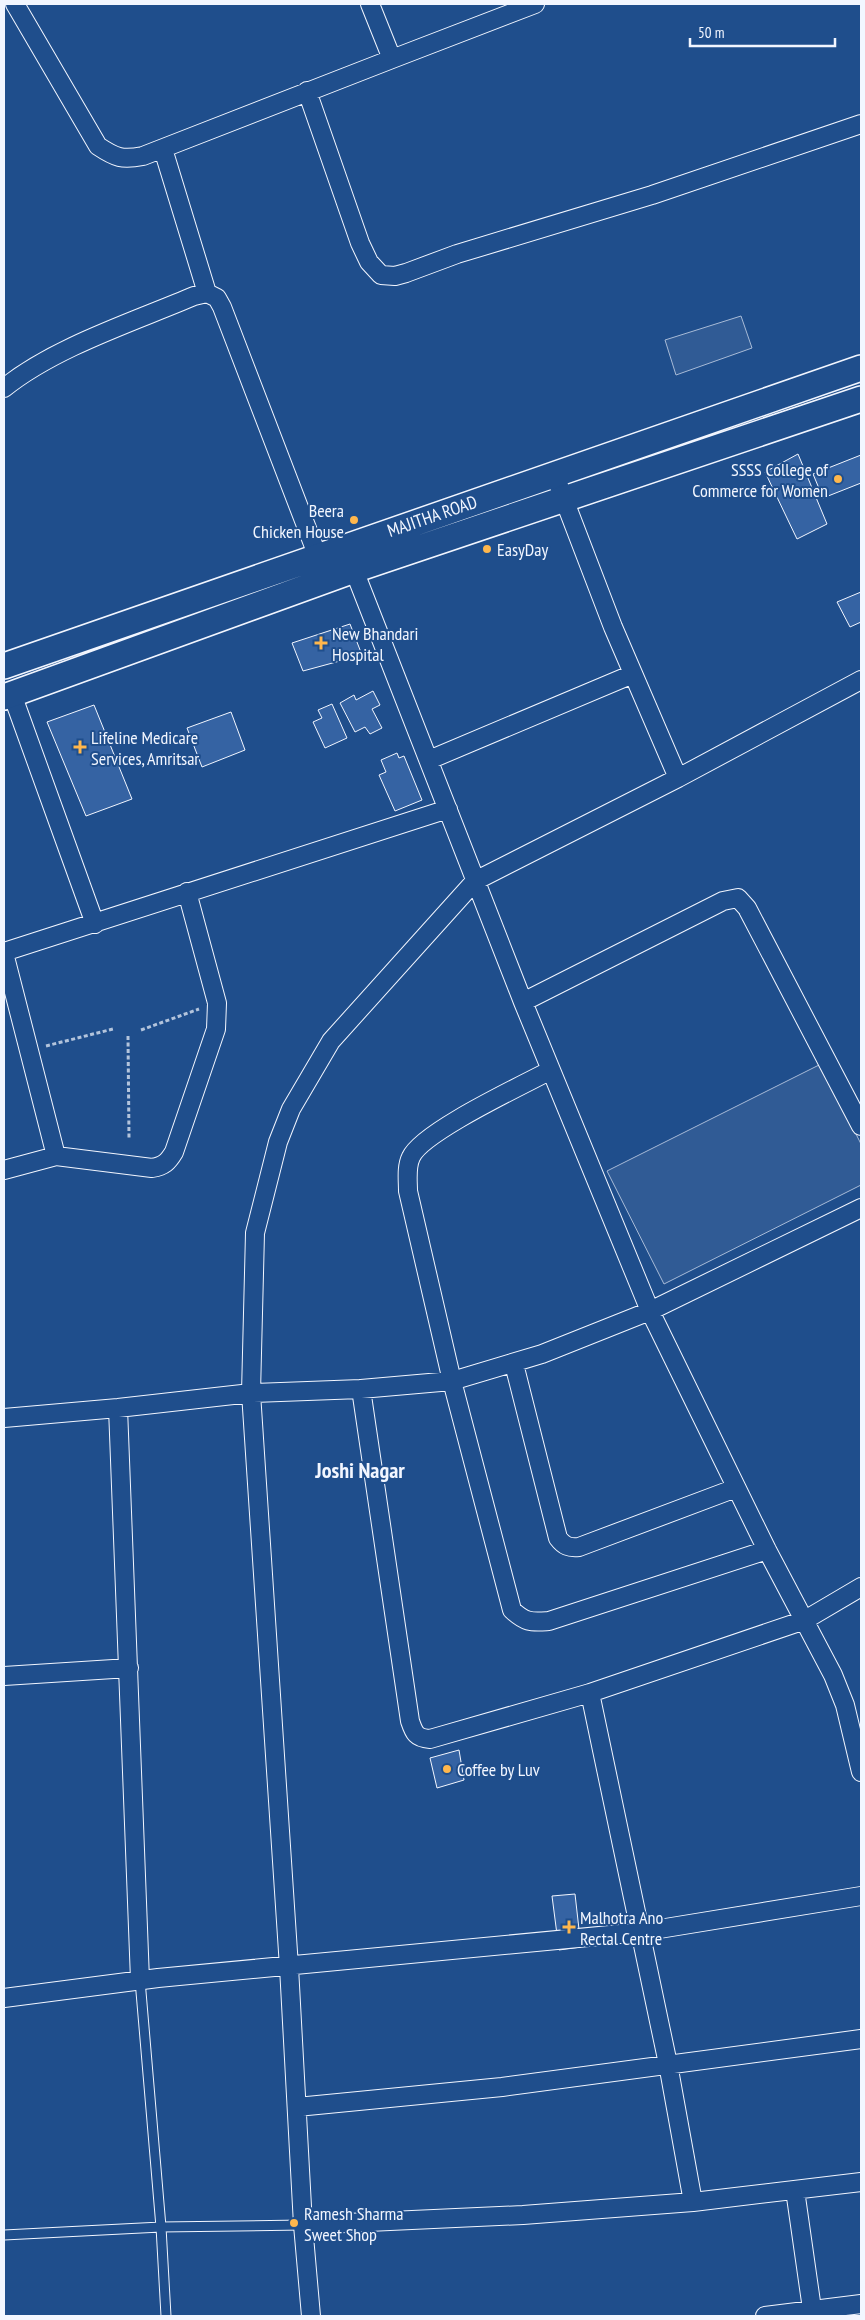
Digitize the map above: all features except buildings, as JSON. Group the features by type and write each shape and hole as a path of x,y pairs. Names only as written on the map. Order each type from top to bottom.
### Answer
{"main road":[{"name":"MAJITHA ROAD","path":"4,666 554,473 861,368"},
{"name":"MAJITHA ROAD","path":"8,696 354,570 861,399"}],"street":[{"path":"15,4 98,146 113,156 126,159 143,156 163,149 307,91 535,4"},
{"path":"370,4 392,59"},
{"path":"307,91 357,234 369,262 381,274 395,276 457,254 652,195 861,124"},
{"path":"163,149 207,293"},
{"path":"4,388 35,366 62,352 194,296 207,293 216,298 222,307 318,557"},
{"path":"554,473 633,674 678,778"},
{"path":"354,570 523,1002 650,1311 766,1550 833,1675 845,1705 861,1772"},
{"path":"429,760 633,674"},
{"path":"311,2316 303,2225 289,1967 251,1393 255,1233 278,1142 292,1109 331,1041 475,881 678,778 861,680"},
{"path":"8,696 95,924"},
{"path":"56,1156 4,953 186,892 448,809"},
{"path":"4,1170 56,1156 152,1168 162,1166 174,1152 216,1029 218,1018 217,1003 186,892"},
{"path":"523,1002 723,901 738,898 747,908 861,1126"},
{"path":"551,1070 430,1136 410,1157 408,1191 452,1381 512,1610 522,1620 532,1622 549,1621 766,1550"},
{"path":"4,1418 118,1408 251,1393 361,1389 452,1381 514,1364 650,1311 861,1208"},
{"path":"514,1364 558,1538 563,1545 579,1547 736,1488"},
{"path":"361,1389 408,1711 414,1733 421,1738 430,1739 590,1693 805,1620 861,1588"},
{"path":"118,1408 140,1980"},
{"path":"4,1676 129,1668"},
{"path":"590,1693 668,2064 693,2202"},
{"path":"4,1998 140,1980 641,1932 861,1896"},
{"path":"297,2107 502,2087 861,2039"},
{"path":"303,2225 523,2216 693,2202 861,2182"},
{"path":"795,2190 813,2314"},
{"path":"764,2316 813,2314 861,2304"}],"lane":[{"path":"140,1980 166,2316"},
{"path":"4,2235 160,2227 303,2225"}],"path":[{"path":"141,1030 204,1007"},
{"path":"42,1047 113,1029"},
{"path":"128,1036 129,1138"}],"shaded area":[{"path":"741,316 752,348 676,375 665,340"},
{"path":"821,1064 861,1144 861,1185 664,1284 607,1171"}],"place":[{"name":"SSSS College of Commerce for Women","path":"838,479"},
{"name":"Beera Chicken House","path":"354,520"},
{"name":"EasyDay","path":"487,549"},
{"name":"New Bhandari Hospital","path":"321,643"},
{"name":"Lifeline Medicare Services, Amritsar","path":"80,747"},
{"name":"Coffee by Luv","path":"447,1769"},
{"name":"Malhotra Ano Rectal Centre","path":"569,1927"},
{"name":"Ramesh Sharma Sweet Shop","path":"294,2223"}],"district":[{"name":"Joshi Nagar","path":"360,1470"}]}
